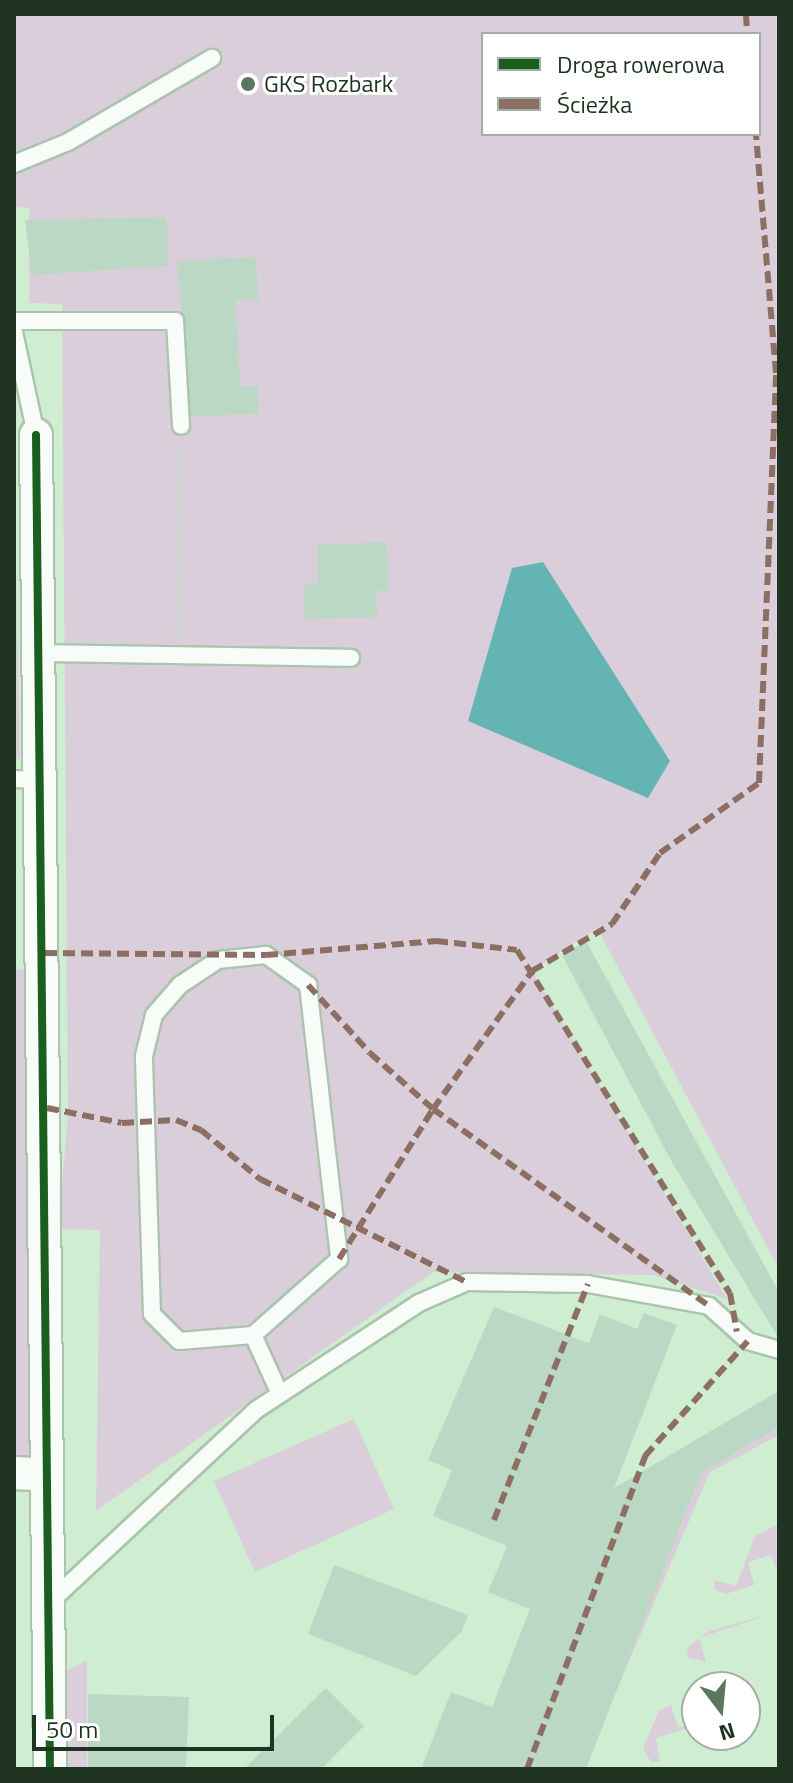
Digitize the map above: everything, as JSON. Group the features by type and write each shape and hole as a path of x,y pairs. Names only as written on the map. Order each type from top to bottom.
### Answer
{"street":[{"path":"36,435 40,653 28,779 47,1475 50,1769"},
{"path":"14,1473 47,1475"}],"lane":[{"path":"14,164 68,142 212,58"},
{"path":"14,321 175,321 181,426"},
{"path":"14,332 36,435"},
{"path":"40,653 351,658"},
{"path":"266,955 308,985 339,1259 253,1335 179,1341 152,1314 144,1056 154,1015 180,985 218,960 266,955"},
{"path":"48,1604 280,1394 419,1303 467,1282 588,1284 709,1306 748,1341 779,1350"},
{"path":"253,1335 280,1394"}],"path":[{"path":"174,656 181,426"}],"shaded area":[{"path":"14,14 779,14 779,1269 597,928 532,971 727,1299 653,1275 433,1272 96,1511 100,1230 58,1229 68,1116 62,304 29,303 29,208 14,207"},
{"path":"14,486 20,758 14,761"},
{"path":"24,969 31,1454 14,1464 14,970"},
{"path":"354,1419 394,1509 255,1572 214,1481"},
{"path":"779,1427 779,1435 710,1472 583,1769 701,1473"},
{"path":"779,1524 779,1576 771,1555 748,1562 754,1585 726,1594 715,1590 714,1580 736,1586 755,1536"},
{"path":"779,1611 700,1638 707,1632"},
{"path":"699,1638 706,1662 687,1657 688,1647"},
{"path":"87,1660 87,1769 61,1769 62,1673"},
{"path":"671,1705 681,1730 656,1738 660,1761 651,1762 643,1749 659,1710"}],"water":[{"path":"543,562 670,761 648,798 468,721 512,568"}],"building":[{"path":"167,217 168,266 32,275 25,220"},
{"path":"256,257 258,300 236,300 240,386 257,386 259,414 191,416 177,261"},
{"path":"387,542 388,591 376,591 377,617 305,619 304,584 318,583 317,545"},
{"path":"586,941 779,1292 779,1339 673,1164 562,955"},
{"path":"494,1307 589,1343 600,1314 637,1329 644,1313 677,1325 614,1488 779,1391 779,1427 701,1473 586,1769 421,1769 451,1692 492,1707 530,1609 488,1592 507,1546 433,1516 452,1470 428,1460"},
{"path":"334,1565 468,1615 462,1631 416,1676 308,1634"},
{"path":"326,1688 364,1726 321,1769 244,1769"},
{"path":"88,1694 189,1697 186,1769 88,1769"}],"marked path":[{"path":"746,14 747,32"},
{"path":"339,1259 433,1109 532,971 612,924 660,853 759,783 776,373 756,136"},
{"path":"45,953 266,955 436,941 517,950 730,1293 737,1331"},
{"path":"308,985 370,1053 433,1109 709,1306"},
{"path":"47,1108 122,1123 176,1120 201,1130 260,1179 467,1282"},
{"path":"494,1520 588,1284"},
{"path":"527,1769 645,1456 748,1341"}],"cycle path":[{"path":"36,435 50,1769"}],"place":[{"name":"GKS Rozbark","path":"248,84"}]}
